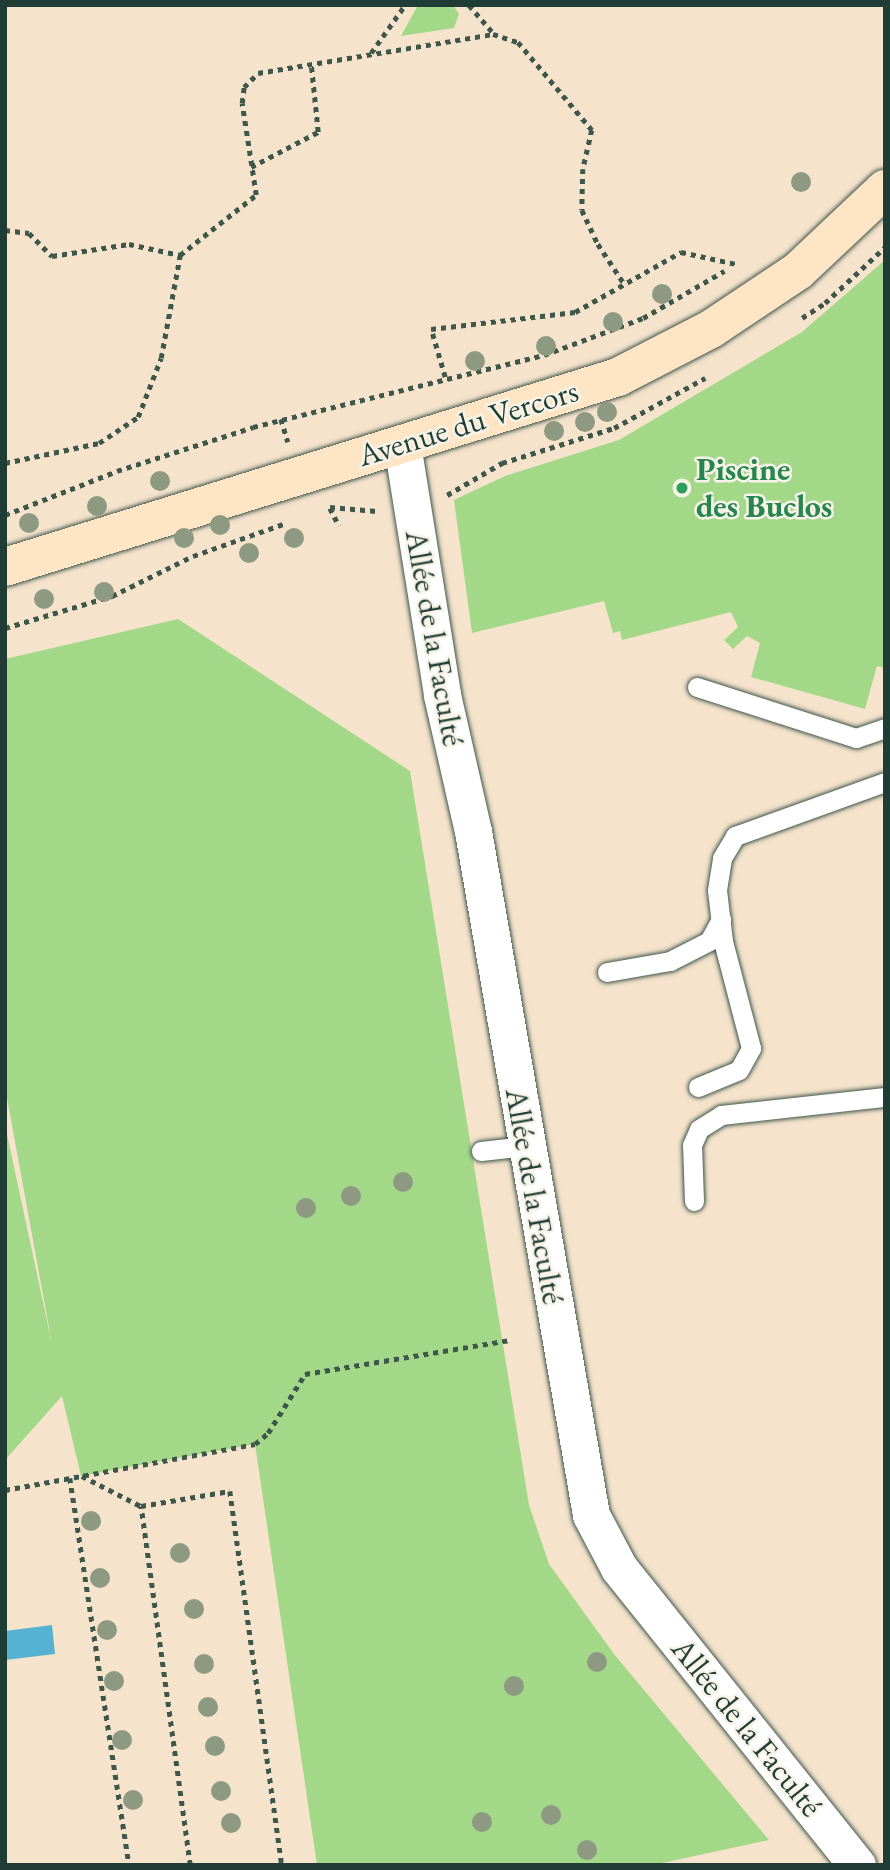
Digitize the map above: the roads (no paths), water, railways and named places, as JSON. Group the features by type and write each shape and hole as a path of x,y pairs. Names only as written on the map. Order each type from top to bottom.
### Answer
{"street":[{"name":"Avenue du Vercors","path":"5,567 618,377 711,329 798,271 885,189"},
{"name":"Allée de la Faculté","path":"402,444 442,695 473,831 583,1485 604,1544 857,1865"}],"lane":[{"path":"697,687 856,738 885,728"},
{"path":"698,1087 739,1069 751,1048 721,919 717,890 722,858 735,836 885,782"},
{"path":"607,972 670,961 709,942 721,919"},
{"path":"694,1202 692,1145 699,1129 721,1115 885,1097"},
{"path":"481,1151 526,1146"}],"water":[{"path":"52,1625 55,1654 5,1660 5,1631"}],"place":[{"name":"Piscine des Buclos","path":"682,488"}]}
